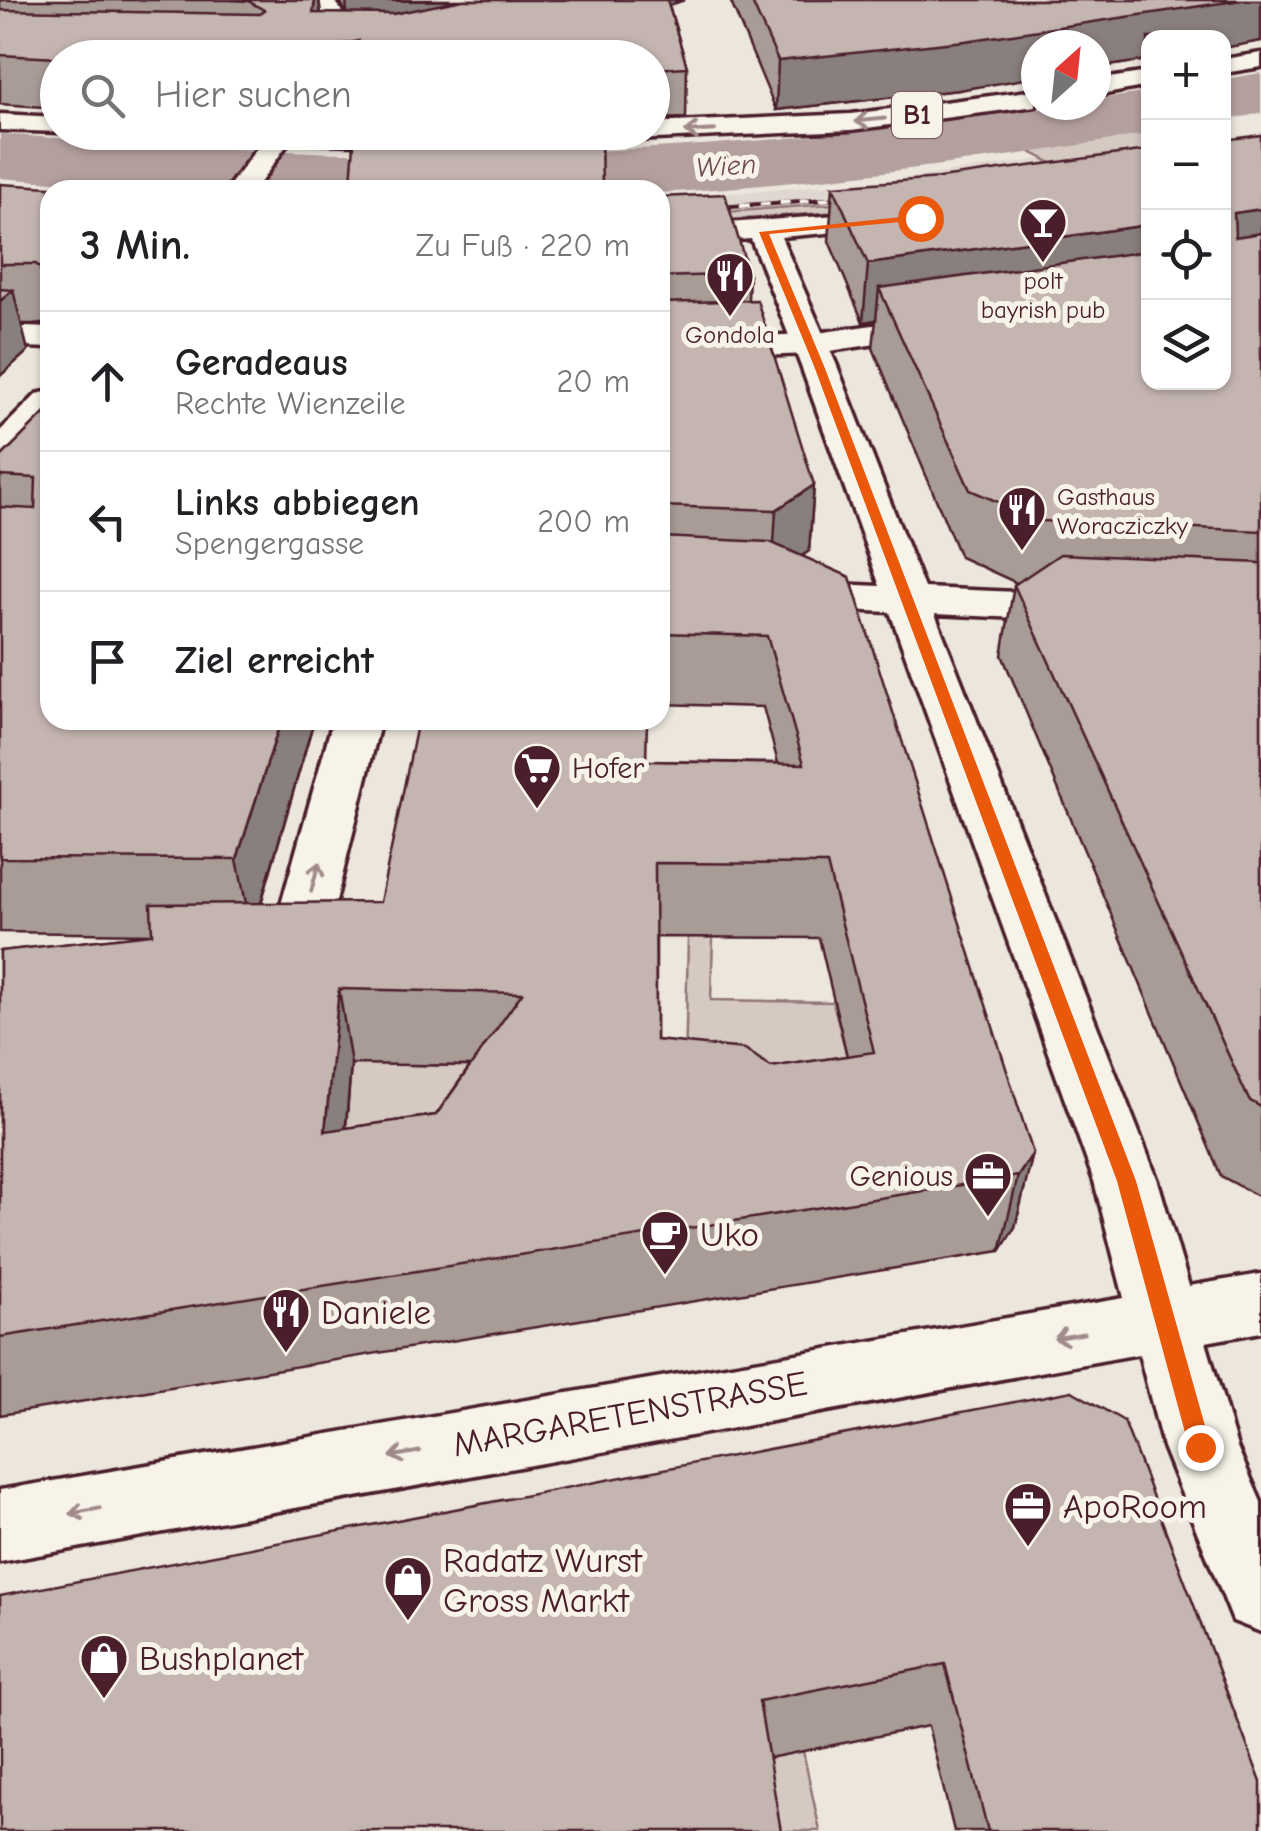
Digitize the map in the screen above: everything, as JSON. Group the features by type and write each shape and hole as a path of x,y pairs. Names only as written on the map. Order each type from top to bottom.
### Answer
{"street":[{"path":"324,0 338,26 336,40"},
{"path":"1231,65 1261,60"},
{"path":"1111,85 1141,80"},
{"name":"B1","path":"670,130 851,122 1021,100"},
{"path":"0,122 40,124"},
{"path":"247,180 270,150"},
{"path":"670,237 938,216"},
{"path":"763,232 908,600 1126,1181 1200,1447 1261,1594"},
{"path":"670,350 810,344 976,320"},
{"path":"0,336 40,338"},
{"path":"0,453 40,412"},
{"path":"670,589 1124,610"},
{"path":"236,957 294,957 354,730"},
{"name":"MARGARETENSTRASSE","path":"0,1526 1261,1303"}],"shaded area":[{"path":"1141,132 1141,166 1079,177 1029,151"},
{"path":"1141,145 883,200 670,216 714,195 916,177"},
{"path":"883,200 893,208 670,224 670,216"},
{"path":"688,937 713,937 711,1000 833,1002 865,1128 339,1206 358,977 413,1065 685,1071"},
{"path":"800,1737 820,1831 763,1831 749,1746"}],"building":[{"path":"231,0 315,0 313,13 393,14 463,0 667,0 687,67 670,68 670,40 40,40 40,57 0,55 0,10 260,14 264,10 248,1"},
{"path":"751,0 1241,0 965,41 778,61"},
{"path":"1261,135 1261,209 1234,213 1235,237 1261,233 1261,531 1043,521 970,490 879,288 1141,252 1141,390 1231,390 1231,139"},
{"path":"354,150 601,150 602,180 351,180"},
{"path":"1141,151 1141,226 868,264 833,186 940,178"},
{"path":"0,184 40,186 40,268 36,264 0,264"},
{"path":"725,194 749,274 670,277 670,197"},
{"path":"0,289 13,290 0,301"},
{"path":"757,300 814,485 776,510 670,506 670,303"},
{"path":"40,418 40,730 278,730 237,859 0,858 0,507 35,509 36,478 0,476 0,458"},
{"path":"670,537 770,542 850,577 1033,1153 1018,1176 0,1337 0,951 152,934 151,904 380,902 416,730 647,730 646,761 804,764 767,636 670,633","holes":["655,863 827,864 874,1052 771,1067 745,1049 656,1040","339,989 522,993 436,1115 325,1131"]},
{"path":"1060,554 1261,563 1261,1107 1249,1100 1014,585"},
{"path":"1072,1391 1124,1421 1261,1782 1261,1831 988,1831 945,1664 759,1701 781,1831 0,1831 0,1596"}],"waterway":[{"name":"Wien","path":"1231,99 1261,93"},
{"name":"Wien","path":"0,156 293,174 555,175 726,166 895,150 1141,114"}],"railway":[{"path":"670,211 859,197"}],"place":[{"name":"polt bayrish pub","path":"1043,264"},
{"name":"Gondola","path":"730,318"},
{"name":"Gasthaus Woracziczky","path":"1022,552"},
{"name":"Hofer","path":"537,810"},
{"name":"Genious","path":"988,1218"},
{"name":"Uko","path":"665,1276"},
{"name":"Daniele","path":"286,1354"},
{"name":"ApoRoom","path":"1028,1548"},
{"name":"Radatz Wurst Gross Markt","path":"408,1622"},
{"name":"Bushplanet","path":"104,1700"}],"route":[{"path":"920,218 763,232 819,366 1126,1181 1200,1447"}]}
